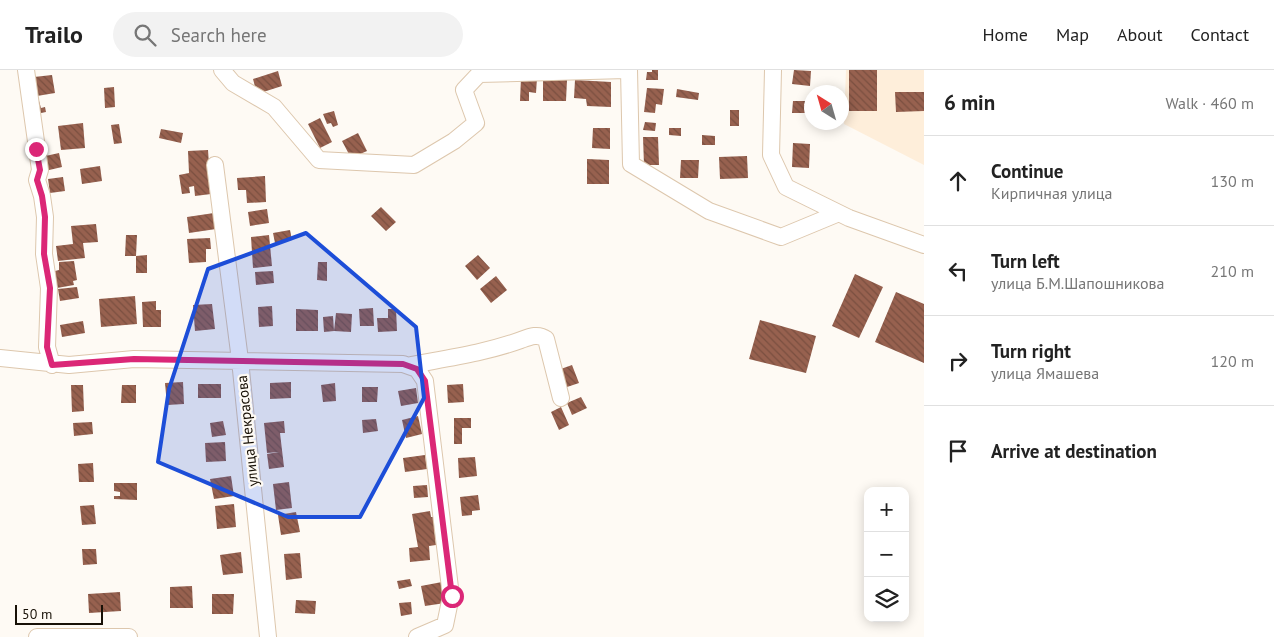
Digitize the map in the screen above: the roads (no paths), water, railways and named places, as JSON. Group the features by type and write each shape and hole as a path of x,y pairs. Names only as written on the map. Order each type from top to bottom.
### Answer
{"street":[{"path":"26,70 40,170 37,180 42,196 45,217 44,254 50,288 47,347 52,365"},
{"path":"222,70 233,83 274,107 319,160 414,165 454,141 476,123 464,90 479,72 627,70 631,164 709,211 781,237 839,213"},
{"path":"773,70 771,155 786,187 839,213 924,245"},
{"name":"улица Некрасова","path":"216,165 240,360 268,637"},
{"path":"0,358 52,365 134,359 240,360 411,366 497,349 533,336 543,336 546,339 561,398"},
{"path":"411,366 417,369 425,381 452,596 445,625 417,637"},
{"path":"37,637 129,637"},
{"path":"417,637 422,637"}]}
